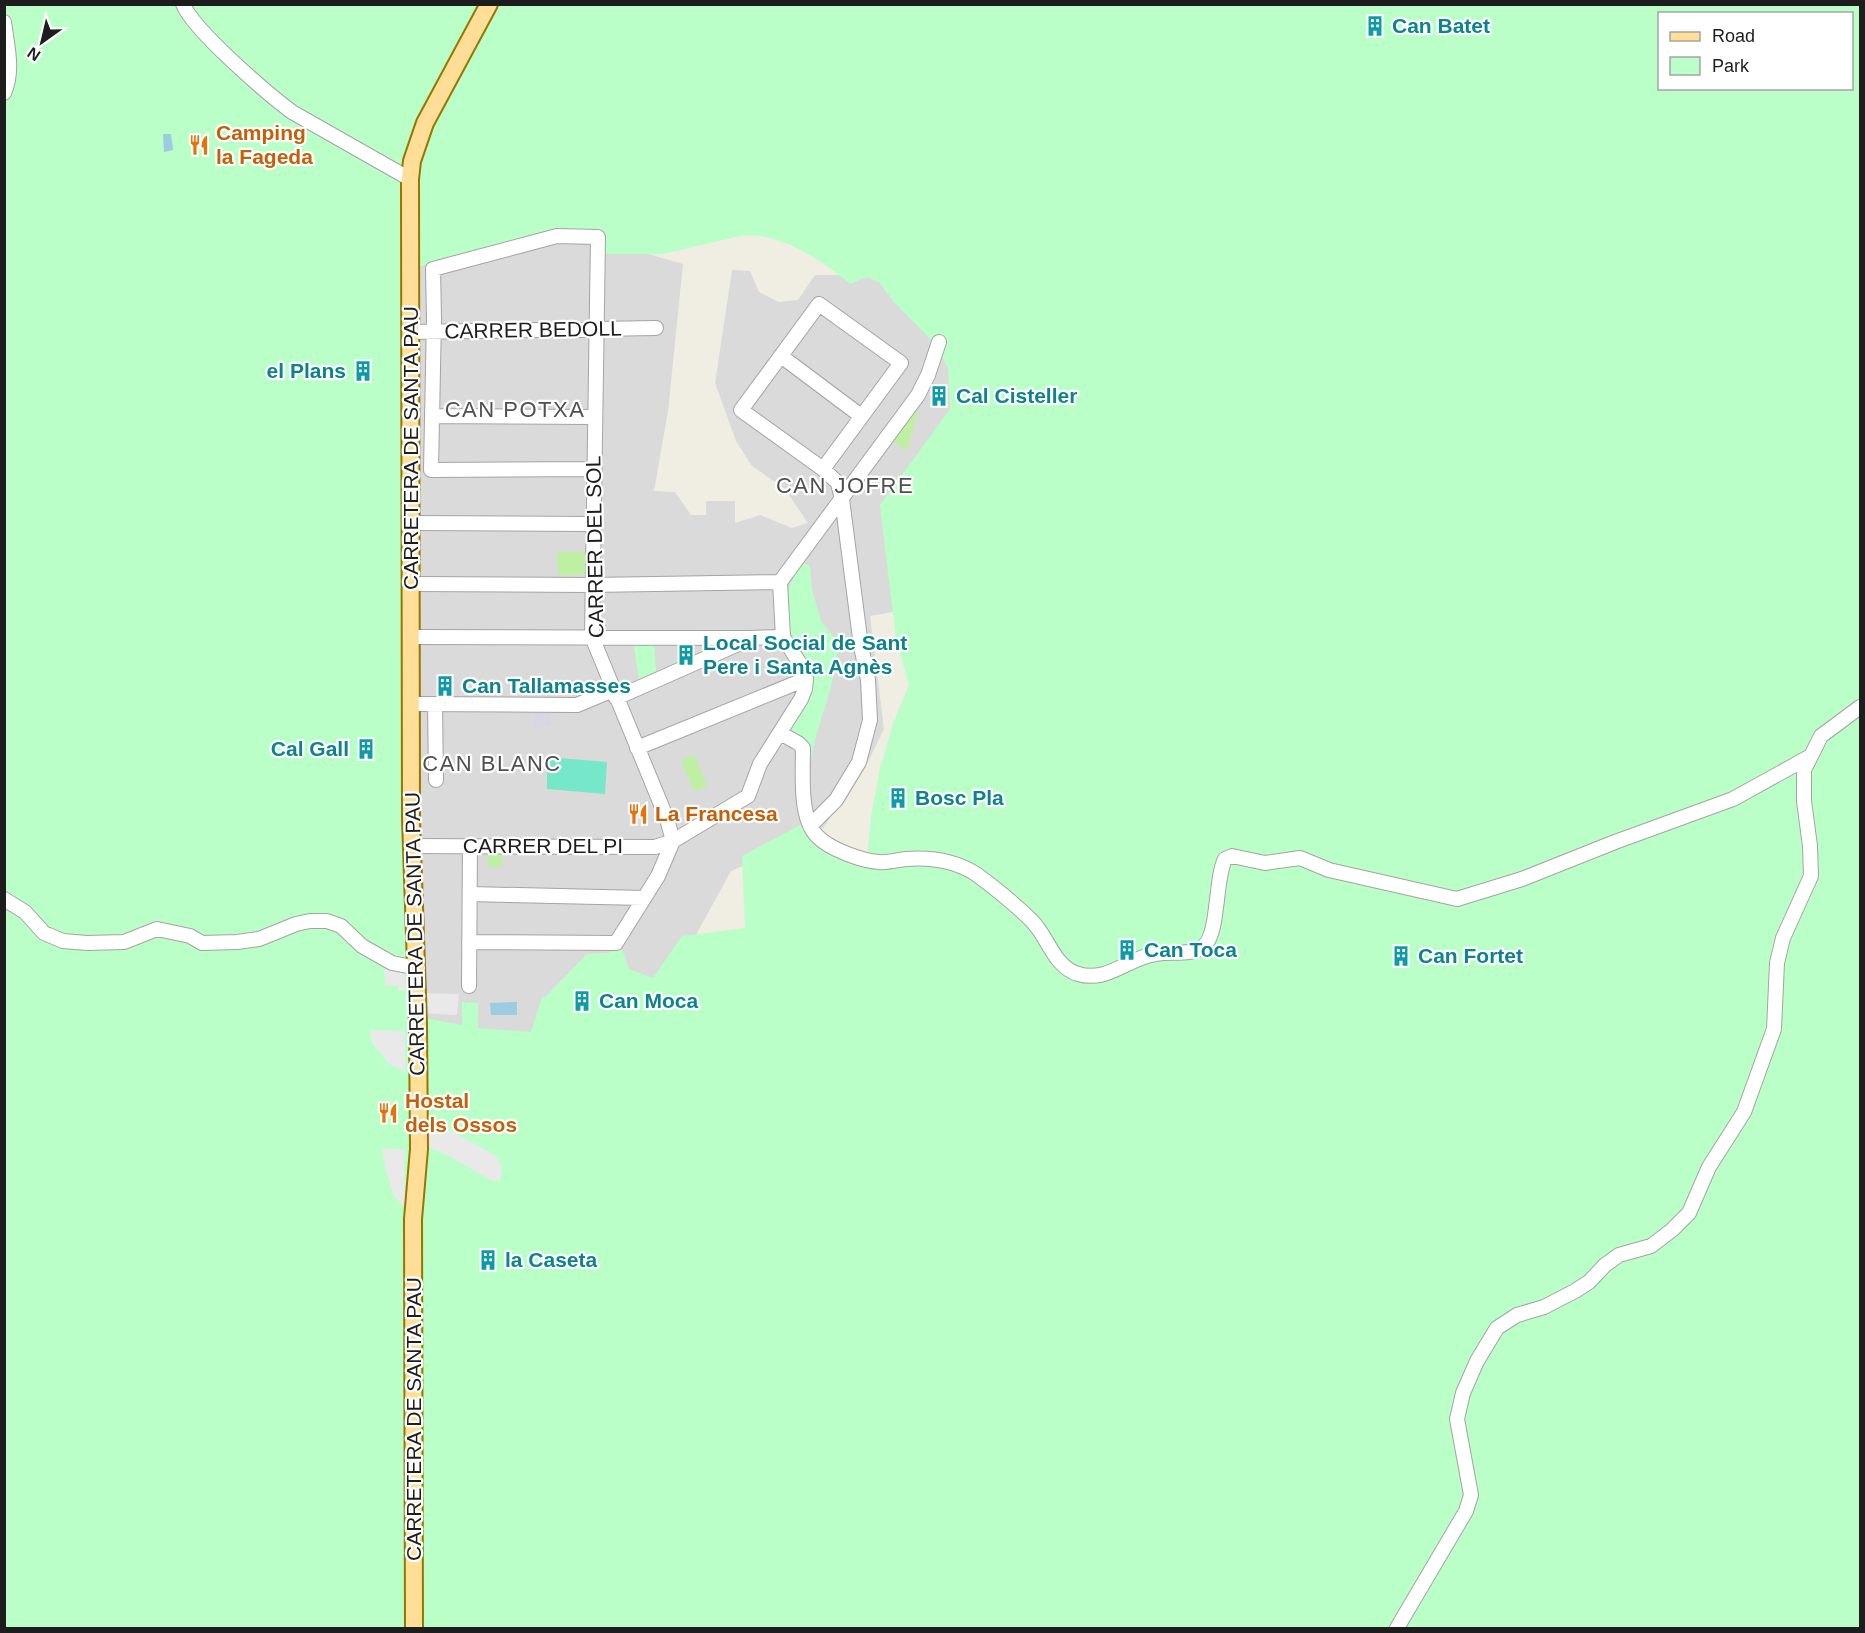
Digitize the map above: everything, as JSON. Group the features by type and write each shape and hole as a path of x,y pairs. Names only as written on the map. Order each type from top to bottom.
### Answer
{"main road":[{"name":"CARRETERA DE SANTA PAU","path":"414,1629 413,1219 418,1149 418,968 412,846 410,179 412,161 426,123 489,4"}],"street":[{"path":"183,4 204,33 277,101 292,112 410,179"},
{"path":"4,22 9,60 9,82 4,93"},
{"name":"CARRER DEL SOL","path":"434,331 433,269 557,236 598,237 592,637 667,819 673,841"},
{"path":"810,826 836,800 859,762 870,720 868,680 861,646 842,499 838,483 823,469 741,410 819,304 901,363 823,469"},
{"name":"CARRER BEDOLL","path":"411,332 656,328"},
{"path":"434,331 431,470 594,469"},
{"path":"637,748 806,680 804,670 783,637 780,582 918,395 928,375 939,342"},
{"path":"781,356 861,417"},
{"path":"432,416 594,417"},
{"path":"411,523 593,524"},
{"path":"412,584 592,585 780,582"},
{"path":"412,637 783,637"},
{"path":"412,704 577,705 615,694 749,638"},
{"name":"CARRER DEL PI","path":"412,846 654,847 673,841 748,796 760,764 801,699 806,680"},
{"path":"435,704 436,780"},
{"path":"1396,1629 1467,1511 1471,1495 1457,1419 1463,1393 1477,1361 1497,1328 1517,1315 1544,1307 1575,1291 1589,1282 1605,1265 1619,1255 1651,1246 1672,1230 1689,1213 1709,1167 1744,1112 1774,1029 1777,963 1780,948 1811,876 1803,787 1804,770 1821,736 1860,707"},
{"path":"780,733 798,743 802,748 804,803 810,826 816,836 845,853 880,862 929,858 953,863 974,874 1033,922 1059,962 1077,974 1096,976 1152,954 1196,951 1207,944 1213,922 1219,869 1225,859 1233,856 1265,863 1300,858 1329,870 1458,899 1522,879 1733,799 1809,757"},
{"path":"470,942 616,943 658,876 673,841"},
{"path":"469,986 470,845"},
{"path":"470,894 644,898"},
{"path":"4,899 25,912 44,933 63,941 124,942 157,929 190,936 202,943 237,942 259,939 296,924 327,921 341,926 362,945 392,963 418,968"}],"shaded area":[{"path":"548,225 683,264 668,411 654,491 675,492 691,515 706,515 706,501 735,501 735,523 760,515 792,528 808,523 785,489 752,466 736,441 715,383 732,270 750,271 759,292 779,302 798,300 815,275 855,275 871,265 985,404 903,610 870,616 884,729 865,768 823,828 802,840 731,871 673,977 551,1042 423,1029 420,753 403,351 419,261"},
{"path":"534,713 550,713 550,726 533,728"},
{"path":"384,963 405,973 405,991 399,991 398,986 385,985"},
{"path":"421,993 459,994 457,1015 421,1013"},
{"path":"370,1030 405,1031 405,1072 389,1064 372,1043"},
{"path":"422,1118 495,1155 502,1167 500,1181 491,1180 445,1154 422,1145"},
{"path":"382,1148 404,1150 405,1207 394,1197"}],"green space":[{"path":"5,5 1860,5 1860,1628 5,1628","holes":["601,232 601,254 663,254 740,236 754,235 784,242 813,257 850,284 867,277 879,282 894,302 936,345 948,368 950,409 880,505 896,640 909,685 893,723 880,768 871,816 867,857 816,832 805,786 815,740 831,687 839,644 821,621 812,589 810,566 803,562 787,594 788,627 811,668 813,688 778,747 788,745 798,753 804,823 742,856 745,928 682,936 653,978 629,969 621,947 614,947 609,953 587,954 545,997 542,997 531,1032 478,1028 478,1003 462,1002 462,1025 413,1016 410,269 462,255"]},
{"path":"920,403 907,451 892,441"},
{"path":"557,552 586,552 585,575 558,575"},
{"path":"633,642 654,643 656,671 639,679"},
{"path":"694,754 707,786 694,791 681,760"},
{"path":"547,757 607,762 605,794 547,789"},
{"path":"488,853 502,853 502,866 488,867"}],"water":[{"path":"163,134 171,134 173,150 164,152"},
{"path":"517,1002 517,1015 491,1015 490,1003"}],"place":[{"name":"Can Batet","path":"1375,26"},
{"name":"Camping la Fageda","path":"199,145"},
{"name":"el Plans","path":"363,371"},
{"name":"Cal Cisteller","path":"939,396"},
{"name":"Local Social de Sant Pere i Santa Agnès","path":"686,655"},
{"name":"Can Tallamasses","path":"445,686"},
{"name":"Cal Gall","path":"366,749"},
{"name":"Bosc Pla","path":"898,798"},
{"name":"La Francesa","path":"638,814"},
{"name":"Can Toca","path":"1127,950"},
{"name":"Can Fortet","path":"1401,956"},
{"name":"Can Moca","path":"582,1001"},
{"name":"Hostal dels Ossos","path":"388,1113"},
{"name":"la Caseta","path":"488,1260"}],"district":[{"name":"CAN POTXA","path":"515,409"},
{"name":"CAN JOFRE","path":"845,485"},
{"name":"CAN BLANC","path":"492,763"}]}
